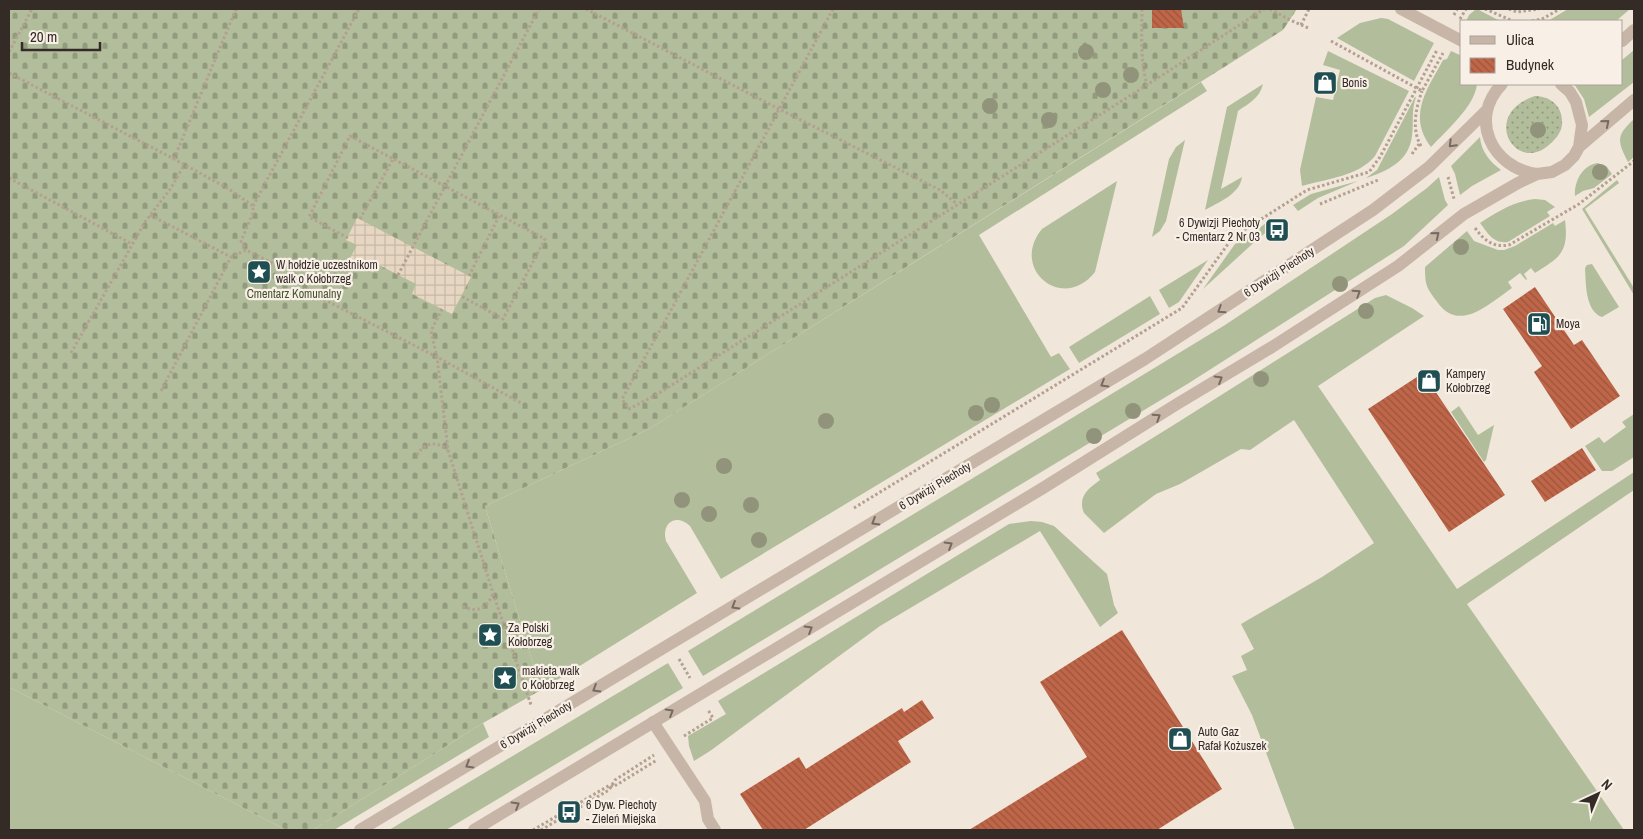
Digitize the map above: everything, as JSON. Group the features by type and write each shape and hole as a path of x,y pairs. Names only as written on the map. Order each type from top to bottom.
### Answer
{"street":[{"path":"1400,9 1460,40"},
{"path":"1623,39 1634,30"},
{"name":"6 Dywizji Piechoty","path":"1501,85 1495,91 1487,110 1488,136 1500,157 1516,169 1537,174"},
{"path":"474,830 1043,488 1272,347 1398,266 1464,214 1518,183 1537,174 1552,172 1564,165 1574,156 1582,136 1580,113 1570,92 1562,85"},
{"path":"1579,147 1634,100"},
{"name":"6 Dywizji Piechoty","path":"360,830 1154,353 1373,210 1429,167 1487,110"},
{"path":"653,722 705,801 708,819 715,830"}],"path":[{"path":"9,52 32,9"},
{"path":"174,160 236,9"},
{"path":"280,267 246,250 241,241 253,213 253,206 359,9"},
{"path":"398,275 539,9"},
{"path":"586,9 940,190 957,204"},
{"path":"833,9 622,398 630,409 656,395 1264,9"},
{"path":"1142,9 1144,74 1147,85"},
{"path":"1270,9 1308,28"},
{"path":"1301,25 1309,9"},
{"path":"1458,23 1466,9"},
{"path":"1485,9 1510,20"},
{"path":"1509,9 1517,12 1539,9"},
{"path":"1535,20 1560,9"},
{"path":"1331,41 1422,91"},
{"path":"853,509 1182,308 1233,237 1307,190 1369,172 1380,157 1439,45"},
{"path":"1426,152 1419,144 1417,138 1416,109 1422,91 1446,48"},
{"path":"9,73 229,189 253,206"},
{"path":"348,238 309,217 350,136 545,239 503,319 461,296"},
{"path":"1409,157 1419,144"},
{"path":"360,219 393,159"},
{"path":"1474,227 1485,240 1503,246 1509,245 1579,204 1634,161"},
{"path":"71,353 150,214 171,188 184,165"},
{"path":"1445,172 1454,200"},
{"path":"9,178 132,244"},
{"path":"1320,204 1381,179"},
{"path":"150,214 231,257"},
{"path":"469,276 500,216"},
{"path":"161,391 231,257 246,250"},
{"path":"319,297 522,403"},
{"path":"442,309 431,331 437,357 448,450 492,593 532,705"},
{"path":"417,454 420,449 431,444 443,446 448,450"},
{"path":"463,606 473,610 484,607 488,604 492,593"},
{"path":"678,657 693,682"},
{"path":"689,731 713,718 707,707"},
{"path":"541,830 609,790 615,780 652,757"},
{"path":"533,830 610,785 613,787 656,761"}],"green space":[{"name":"Cmentarz Komunalny","path":"9,9 1297,9 1283,30 649,429 485,506 541,690 483,723 313,830 286,830 9,687"},
{"path":"1568,9 1630,9 1617,20 1550,20"},
{"path":"1475,10 1479,10 1498,20 1466,20"},
{"path":"1381,18 1388,19 1434,43 1414,81 1337,38 1360,23"},
{"path":"1634,50 1634,82 1589,117 1584,99 1575,85 1623,85 1623,59"},
{"path":"1328,51 1409,91 1375,156 1368,163 1342,176 1302,186 1300,170 1316,97 1333,100 1340,70 1323,65"},
{"path":"1451,51 1460,55 1460,85 1477,85 1466,109 1431,147 1420,124 1420,113 1431,82 1443,60 1447,59"},
{"path":"1201,82 1207,91 979,235 1051,357 1059,353 1070,369 721,579 690,526 680,520 671,522 666,529 666,541 697,593 541,690 485,506 649,429"},
{"path":"1263,84 1257,97 1238,111 1221,189 1242,177 1240,183 1228,197 1205,210 1227,107"},
{"path":"1535,96 1540,96 1554,102 1560,110 1562,128 1550,144 1537,152 1525,153 1516,148 1509,139 1506,128 1509,116 1518,105"},
{"path":"1415,97 1412,136 1407,152 1396,164 1366,178 1377,170"},
{"path":"1634,119 1634,157 1628,162 1620,139 1621,134"},
{"path":"1480,137 1482,147 1487,156 1501,170 1460,195 1451,166"},
{"path":"1185,140 1166,221 1160,231 1152,237 1169,159 1176,147"},
{"path":"1598,163 1607,167 1612,174 1594,188 1583,191 1575,196 1576,185 1580,175 1592,164"},
{"path":"1439,177 1448,205 1404,246 1189,383 703,676 688,651 1225,325 1392,214"},
{"path":"1617,180 1619,183 1585,209 1634,288 1634,295 1582,209"},
{"path":"1117,181 1095,272 1082,284 1069,288 1055,287 1044,281 1036,271 1032,258 1033,244 1042,229"},
{"path":"1358,181 1318,198 1298,211 1293,205 1311,194"},
{"path":"1527,200 1545,200 1555,207 1547,212 1550,216 1508,242 1495,240 1480,223 1499,211"},
{"path":"1274,218 1278,224 1260,237 1203,289 1235,244"},
{"path":"1565,220 1566,240 1557,258 1535,273 1531,268 1524,274 1526,280 1520,273 1508,282 1512,288 1485,307 1465,315 1456,315 1447,312 1429,290 1425,279 1425,267 1467,231 1474,241 1498,250 1504,250 1515,246 1553,223 1555,226"},
{"path":"1208,260 1179,302 1169,308 1159,290"},
{"path":"1592,264 1619,307 1602,317 1592,309 1586,289 1585,268 1587,265"},
{"path":"1386,295 1424,316 1318,386 1457,589 1634,472 1634,490 1467,604 1624,830 1295,830 1252,715 1232,676 1247,670 1241,656 1254,649 1241,624 1322,577 1374,543 1294,420 1250,450 1241,449 1180,484 1156,494 1104,533 1084,513 1082,507 1083,498 1088,490 1100,480 1096,473 1375,298"},
{"path":"1150,296 1160,314 1079,363 1069,347"},
{"path":"1459,406 1478,435 1494,425 1484,462 1451,412"},
{"path":"1634,414 1634,457 1612,471 1602,471 1585,446 1599,437 1604,443 1626,427 1622,422"},
{"path":"1031,521 1054,526 1107,574 1114,605 1118,613 1100,627 1040,531 880,626 694,761 688,736 726,714 718,701 1009,524"},
{"path":"668,663 683,688 446,830 389,830"},
{"path":"9,687 286,830 9,830"},
{"path":"483,723 489,737 334,830 313,830"}],"shaded area":[{"path":"357,218 471,277 452,314 412,294 416,284 377,264 373,272 349,260 357,245 346,240"}],"building":[{"path":"1152,9 1181,9 1184,28 1152,28"},
{"path":"1535,287 1574,345 1582,340 1620,396 1571,429 1534,372 1542,366 1503,309"},
{"path":"1423,373 1505,495 1449,532 1368,409"},
{"path":"1582,448 1596,470 1545,502 1531,481"},
{"path":"1122,630 1222,789 1157,830 969,830 1087,757 1040,682"},
{"path":"922,700 934,718 898,741 911,762 804,830 763,830 740,794 799,757 806,769 902,708 904,712"}],"place":[{"name":"Bonis","path":"1325,83"},
{"name":"6 Dywizji Piechoty - Cmentarz 2 Nr 03","path":"1277,230"},
{"name":"W hołdzie uczestnikom walk o Kołobrzeg","path":"259,272"},
{"name":"Moya","path":"1539,324"},
{"name":"Kampery Kołobrzeg","path":"1429,381"},
{"name":"Za Polski Kołobrzeg","path":"490,635"},
{"name":"makieta walk o Kołobrzeg","path":"505,678"},
{"name":"Auto Gaz Rafał Kożuszek","path":"1180,739"},
{"name":"6 Dyw. Piechoty - Zieleń Miejska","path":"569,812"}]}
